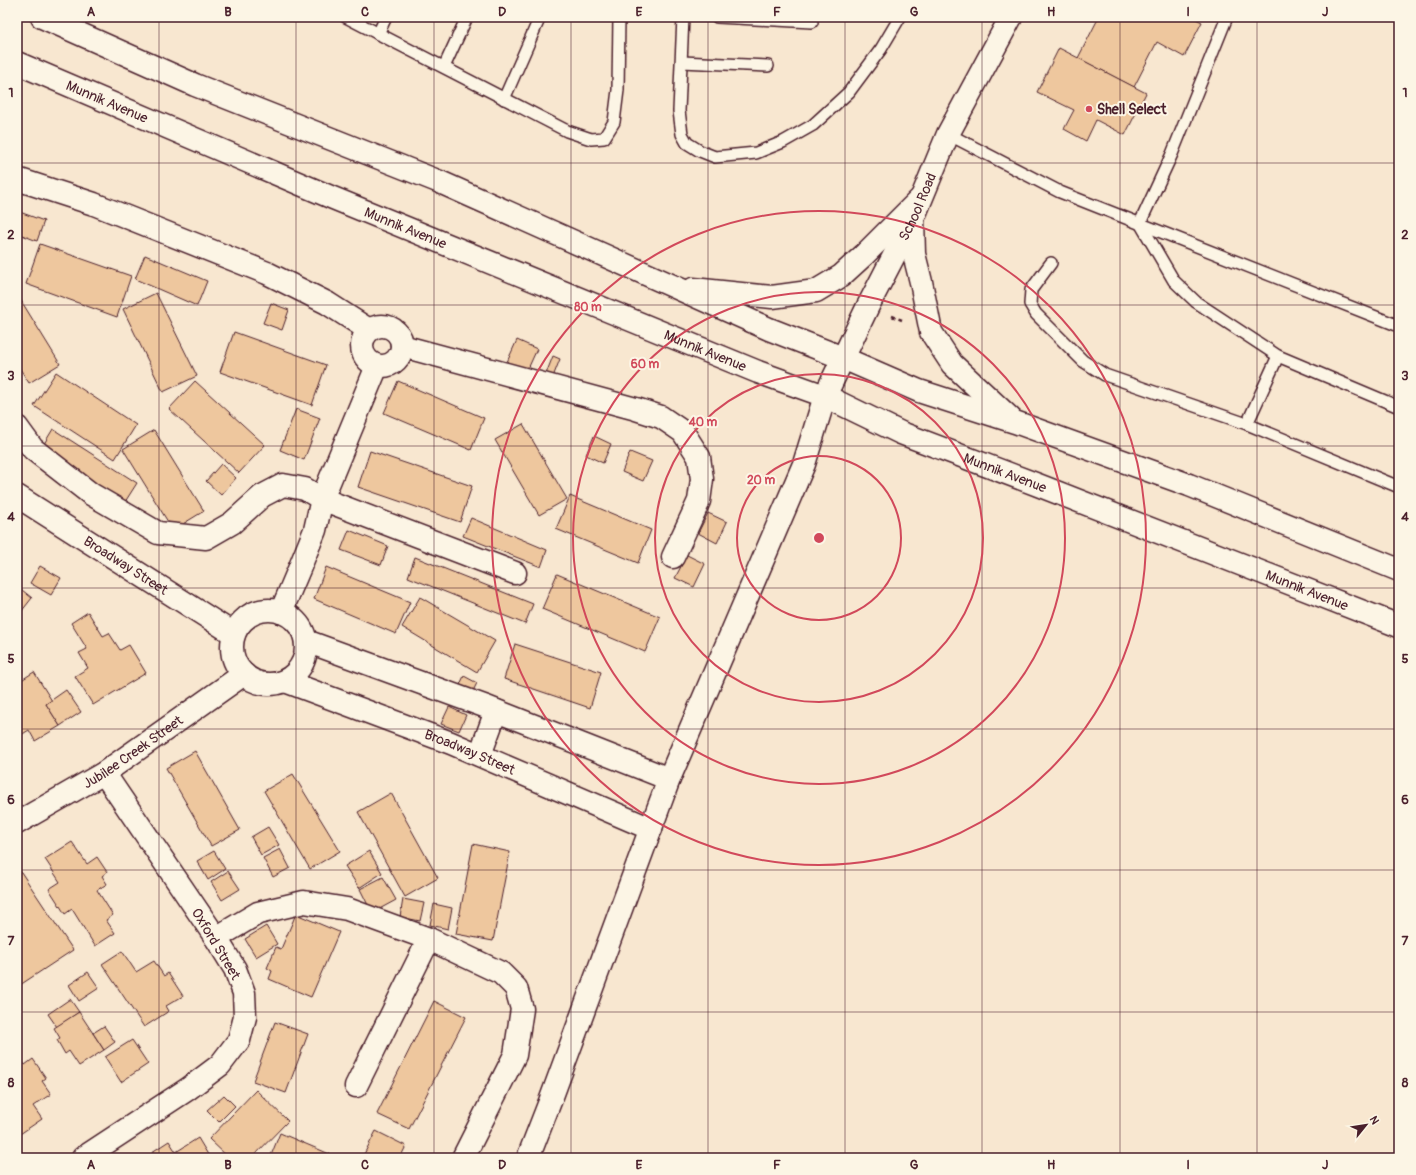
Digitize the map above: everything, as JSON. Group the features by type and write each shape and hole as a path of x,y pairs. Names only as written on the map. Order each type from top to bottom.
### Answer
{"street":[{"path":"42,17 195,85 440,182 770,330 843,358 919,390 1015,422 1190,485 1399,570"},
{"name":"School Road","path":"528,1158 669,779 804,464 825,396 868,306 913,219 948,134 1011,17"},
{"name":"Munnik Avenue","path":"17,63 333,198 758,372 825,396 901,433 1399,626"},
{"path":"17,179 94,204 267,273 328,303 369,330"},
{"path":"676,287 772,297 816,291 841,276 921,198"},
{"path":"913,219 914,254 931,332 952,364 1015,422"},
{"path":"378,326 387,326 395,330 400,338 402,346 400,355 394,363 386,366 377,366 369,362 364,355 361,346 364,337 369,330 378,326"},
{"path":"402,346 661,416 683,432 699,458 702,479 699,501 673,558"},
{"path":"281,612 315,530 322,499 377,366"},
{"path":"17,427 33,449 91,494 158,533 206,538 232,523 262,496 283,485 305,489 322,499 515,573"},
{"name":"Broadway Street","path":"17,496 234,634"},
{"path":"267,610 281,612 293,619 299,625 306,641 306,653 302,664 295,674 285,681 274,684 263,684 252,680 237,666 233,655 232,645 234,634 241,622 253,613 267,610"},
{"path":"306,641 496,711 669,779"},
{"name":"Jubilee Creek Street","path":"17,823 104,773 244,674"},
{"name":"Broadway Street","path":"285,681 451,743 651,829"},
{"path":"480,755 496,711"},
{"name":"Oxford Street","path":"83,1158 220,1065 239,1040 245,1016 244,993 235,969 216,938 104,773"},
{"path":"216,938 258,913 304,902 347,909 429,939 501,973 516,988 522,1009 515,1055 463,1158"},
{"path":"356,1086 429,939"}],"lane":[{"path":"346,17 567,130 590,139 604,138 614,122 618,90 619,17"},
{"path":"378,34 386,17"},
{"path":"444,67 467,17"},
{"path":"504,98 540,17"},
{"path":"683,17 679,111 682,134 687,143 700,151 715,157 756,153 783,142 813,125 849,92 881,48 900,17"},
{"path":"717,17 812,22"},
{"path":"1140,223 1172,154 1226,17"},
{"path":"682,62 768,66"},
{"path":"948,134 1060,192 1399,326"},
{"path":"1140,223 1174,281 1196,302 1278,356 1399,407"},
{"path":"1051,263 1031,290 1030,304 1036,314 1082,361 1105,375 1247,424 1399,487"},
{"path":"1247,424 1278,356"}],"building":[{"path":"1099,17 1192,17 1202,22 1184,57 1157,42 1134,87 1078,58"},
{"path":"1059,48 1146,93 1125,135 1096,120 1086,141 1064,129 1074,110 1037,92"},
{"path":"17,211 44,221 37,241 17,233"},
{"path":"40,244 131,276 117,317 26,284"},
{"path":"145,255 207,281 197,306 135,279"},
{"path":"156,293 197,376 163,392 123,309"},
{"path":"17,294 60,364 29,383 17,364"},
{"path":"271,303 289,310 282,330 263,323"},
{"path":"234,332 326,365 312,405 220,372"},
{"path":"517,340 537,349 527,371 507,362"},
{"path":"553,356 560,359 551,382 544,379"},
{"path":"56,372 136,425 115,459 34,406"},
{"path":"195,381 265,445 239,473 169,409"},
{"path":"398,381 484,418 471,450 384,413"},
{"path":"296,409 320,418 304,460 280,450"},
{"path":"523,424 567,499 539,515 495,440"},
{"path":"53,429 137,483 123,505 39,452"},
{"path":"154,430 204,511 173,530 123,449"},
{"path":"594,436 611,444 603,463 586,455"},
{"path":"370,451 472,486 460,522 358,487"},
{"path":"630,452 652,461 643,481 622,472"},
{"path":"221,464 236,478 221,495 206,481"},
{"path":"570,496 651,530 638,563 556,529"},
{"path":"708,513 727,522 717,543 698,533"},
{"path":"471,518 547,550 541,567 463,536"},
{"path":"349,530 388,546 381,565 341,550"},
{"path":"687,555 705,564 694,587 675,578"},
{"path":"415,557 533,604 525,624 408,577"},
{"path":"40,566 61,578 51,595 30,583"},
{"path":"326,567 410,602 396,634 314,599"},
{"path":"557,574 660,617 645,652 542,609"},
{"path":"17,586 32,598 17,617"},
{"path":"420,597 495,641 477,672 402,627"},
{"path":"88,612 103,636 109,633 120,650 129,645 146,673 93,705 75,676 88,668 79,653 87,649 71,623"},
{"path":"515,644 601,672 590,708 504,679"},
{"path":"34,672 52,701 46,704 60,726 35,741 29,730 21,735 17,729 17,675 20,681"},
{"path":"464,676 477,683 471,695 458,689"},
{"path":"66,690 81,712 60,726 46,704"},
{"path":"449,707 466,715 459,731 441,724"},
{"path":"195,751 240,830 211,846 166,768"},
{"path":"293,774 340,851 310,869 264,791"},
{"path":"391,793 438,878 405,897 358,812"},
{"path":"268,827 279,845 261,855 251,837"},
{"path":"72,842 87,864 97,857 107,872 102,876 107,884 97,890 113,915 106,920 115,933 95,946 72,909 65,914 49,889 60,882 45,859"},
{"path":"473,844 510,852 493,941 456,934"},
{"path":"280,849 290,868 273,877 263,858"},
{"path":"214,851 225,869 208,880 197,861"},
{"path":"369,851 382,873 359,888 345,866"},
{"path":"228,871 240,889 222,900 211,882"},
{"path":"21,872 73,950 17,987 17,874"},
{"path":"383,877 396,900 372,913 360,889"},
{"path":"403,899 424,903 420,921 400,917"},
{"path":"434,904 452,908 448,929 430,925"},
{"path":"296,914 339,932 311,997 269,979 272,971 267,968 276,947 281,949"},
{"path":"266,926 277,944 256,957 245,939"},
{"path":"122,951 136,972 154,961 164,976 168,973 183,996 166,1006 169,1011 144,1027 102,964"},
{"path":"88,972 99,988 79,1001 69,985"},
{"path":"70,999 79,1012 57,1027 48,1014"},
{"path":"434,1001 466,1017 409,1129 377,1114"},
{"path":"79,1012 104,1050 79,1066 69,1051 65,1054 57,1040 60,1038 54,1028"},
{"path":"275,1022 308,1034 286,1093 253,1081"},
{"path":"104,1026 115,1042 104,1050 93,1033"},
{"path":"132,1040 148,1064 121,1082 105,1057"},
{"path":"19,1057 25,1065 33,1059 46,1078 42,1081 51,1094 33,1106 42,1119 20,1134 17,1131 17,1058"},
{"path":"256,1090 288,1121 252,1158 229,1158 209,1139"},
{"path":"224,1095 235,1106 219,1122 207,1110"},
{"path":"376,1131 406,1146 400,1158 362,1158"},
{"path":"280,1133 339,1158 270,1158"},
{"path":"198,1138 210,1158 155,1158 152,1152 169,1141 176,1152"}],"place":[{"name":"Shell Select","path":"1089,109"}]}
